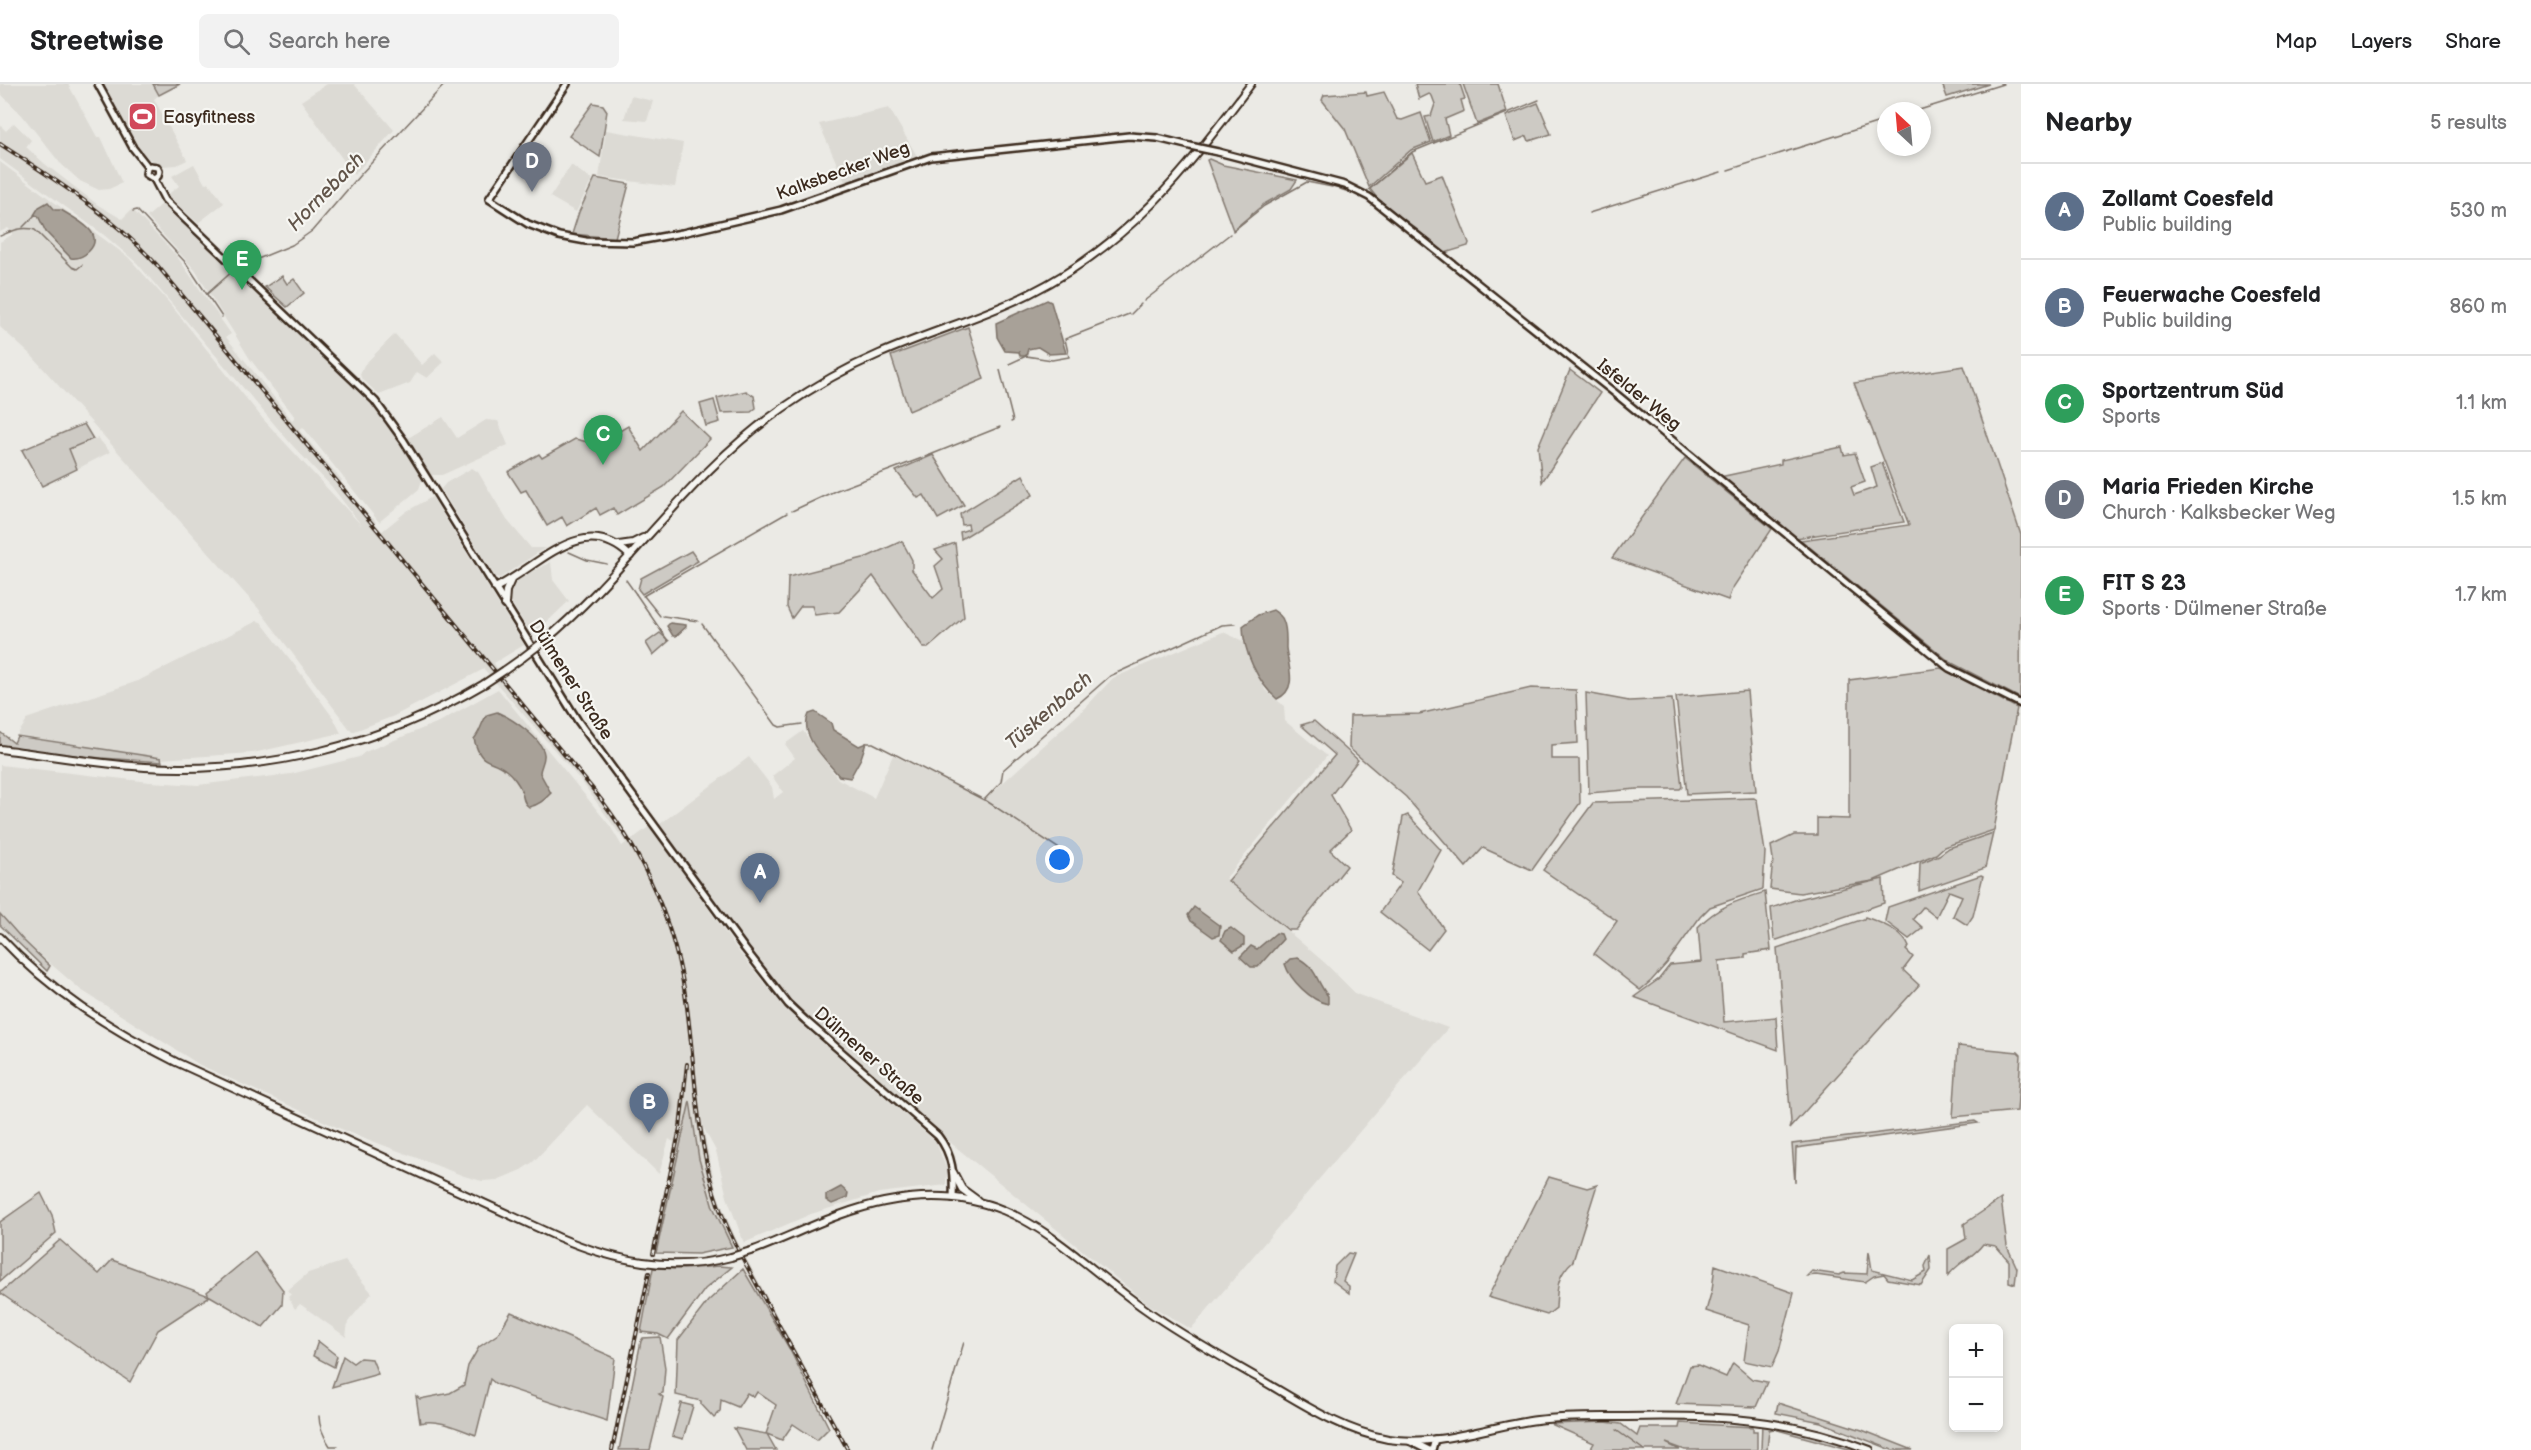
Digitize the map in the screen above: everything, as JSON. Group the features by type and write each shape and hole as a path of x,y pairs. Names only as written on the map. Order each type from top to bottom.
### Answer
{"main road":[{"path":"0,749 123,765 189,768 258,764 366,739 453,702 522,658 583,607 717,460 794,400 848,368 879,354 1027,295 1066,274 1102,249 1141,217 1176,180 1251,84"},
{"path":"618,545 633,543 647,536"},
{"path":"495,588 579,539 600,537 618,545 630,556"},
{"path":"506,605 506,591 513,577"},
{"path":"0,937 62,993 128,1037 176,1062 589,1250 637,1262 693,1264 754,1250 848,1212 882,1202 925,1197 980,1202 1010,1212 1039,1227 1154,1315 1310,1408 1354,1429 1390,1439 1435,1439 1547,1419 1706,1416 1786,1425 1831,1436 1870,1450"},
{"path":"953,1172 962,1189 980,1202"},
{"path":"1406,1440 1432,1450"}],"street":[{"name":"Dülmener Straße","path":"98,84 133,148 148,167"},
{"name":"Kalksbecker Weg","path":"567,84 489,199 528,224 559,237 586,241 626,242 682,233 781,210 931,157 1129,136 1157,138 1218,153"},
{"name":"Isfelder Weg","path":"1218,153 1339,184 1368,197 1616,394 1949,668 2021,704"},
{"name":"Dülmener Straße","path":"148,167 153,165 158,169 159,173 154,178"},
{"name":"Dülmener Straße","path":"148,167 146,174 154,178 165,200 375,401 398,430 591,740 762,971 805,1020 935,1133 948,1152 953,1172 953,1198"},
{"path":"1432,1450 1435,1439"}],"shaded area":[{"path":"0,84 68,84 97,137 101,137 122,183 109,189 99,190 80,181 60,163 22,115 0,93"},
{"path":"104,84 153,84 159,95 154,99 187,160 177,165 163,166 149,159 140,150"},
{"path":"153,84 180,84 159,95"},
{"path":"327,84 354,84 394,130 354,175 301,101"},
{"path":"1415,84 1460,84 1465,99 1461,100 1464,111 1445,119 1449,135 1433,142 1425,117 1431,116 1435,104 1429,94 1419,99"},
{"path":"1463,84 1498,84 1507,112 1477,124"},
{"path":"1942,84 1989,84 1947,97"},
{"path":"1366,92 1367,96 1384,92 1397,119 1402,120 1421,113 1431,142 1411,150 1369,187 1345,129 1322,100 1324,95"},
{"path":"631,96 653,101 647,121 624,119"},
{"path":"593,103 603,105 607,111 600,157 569,136"},
{"path":"1538,103 1551,134 1529,141 1527,136 1515,141 1506,116"},
{"path":"889,108 917,156 846,184 819,124"},
{"path":"14,123 31,140 26,147 45,164 98,205 122,219 132,209 176,255 231,334 226,337 292,420 295,417 250,359 195,270 147,217 162,204 370,403 393,432 422,480 419,489 379,522 303,427 299,430 342,480 340,483 370,519 373,518 376,522 374,524 381,532 407,511 432,497 524,645 494,663 504,680 606,803 631,840 650,826 739,952 786,1010 936,1142 947,1170 946,1185 879,1193 811,1214 744,1243 727,1197 716,1151 703,1127 717,1194 736,1239 778,1318 775,1320 743,1261 732,1247 713,1207 699,1159 691,1103 656,1253 651,1253 675,1143 669,1139 659,1174 587,1105 533,1162 521,1170 497,1180 482,1181 464,1176 341,1129 200,1065 81,990 23,940 0,914 0,765 150,782 198,785 291,774 359,757 365,752 441,721 498,689 610,826 622,846 626,843 582,782 484,669 394,716 352,732 258,608 32,356 0,327 0,242 13,234 8,228 0,232 0,162 128,257 165,298 263,419 362,526 332,487 292,445 137,263 104,235 0,159 0,125 6,131"},
{"path":"606,130 683,143 675,187 599,177"},
{"path":"1412,153 1425,181 1442,175 1469,243 1468,246 1445,253 1377,198 1370,189"},
{"path":"1207,160 1223,165 1297,180 1291,189 1264,204 1233,230"},
{"path":"194,164 205,184 208,182 224,203 198,223 167,195 179,186 172,176"},
{"path":"571,165 592,180 576,212 550,197"},
{"path":"595,178 629,184 615,238 572,234 579,212"},
{"path":"48,202 55,210 61,210 87,227 94,238 89,251 78,258 71,258 46,232 38,216 34,215 39,207"},
{"path":"282,276 287,284 294,279 304,293 287,307 265,287"},
{"path":"1047,300 1051,302 1066,353 1049,354 1038,347 1028,349 1026,356 1020,356 1019,352 1005,351 997,337 996,323"},
{"path":"968,327 984,379 909,411 891,356"},
{"path":"395,334 422,365 435,353 444,362 427,378 417,372 410,383 379,395 361,378 360,374 364,365"},
{"path":"1964,366 2021,535 2020,698 1950,662 1801,540 1909,525 1854,383"},
{"path":"1570,370 1600,393 1542,482 1538,447"},
{"path":"746,391 754,396 756,408 751,412 721,413 717,398"},
{"path":"714,400 720,422 706,426 700,404"},
{"path":"681,411 710,439 664,487 617,515 613,508 600,515 596,508 567,526 562,517 547,526 526,490 521,492 508,472 539,454 542,458 575,439 592,443 594,446 628,426 643,451"},
{"path":"443,417 457,438 486,420 498,421 508,445 442,475 431,475 408,438"},
{"path":"84,424 93,439 69,449 77,469 42,486 22,450"},
{"path":"98,438 110,452 77,469 69,449"},
{"path":"1842,447 1844,455 1855,453 1865,482 1851,487 1854,495 1877,487 1871,467 1882,463 1904,522 1796,538 1720,477 1781,464 1781,460"},
{"path":"933,455 964,505 938,519 924,495 918,498 896,471"},
{"path":"1685,458 1772,529 1732,589 1728,600 1612,558"},
{"path":"472,468 478,472 507,520 531,548 545,548 500,578 495,577 441,489 446,483"},
{"path":"1023,475 1033,495 961,539 960,532 969,529 968,524 962,525 960,514"},
{"path":"902,541 912,560 912,570 933,598 943,589 935,566 943,559 935,550 955,543 964,617 928,648 924,648 873,576 839,612 815,615 812,606 801,606 792,618 787,607 788,577 867,557"},
{"path":"691,551 698,561 642,594 638,589 641,578"},
{"path":"551,562 553,580 569,601 532,636 511,602 510,594 515,582"},
{"path":"1273,610 1284,623 1290,676 1288,689 1277,699 1253,666 1246,646 1243,626 1258,615"},
{"path":"257,621 261,622 296,667 334,719 341,733 253,753 160,759 17,735 26,719 138,681"},
{"path":"670,623 686,625 686,627 673,636 667,626"},
{"path":"1223,632 1243,641 1265,690 1284,706 1285,721 1327,756 1226,878 1325,963 1356,994 1448,1028 1191,1329 1148,1304 946,1139 791,1005 660,824 749,757 772,787 774,799 783,792 772,776 795,758 785,744 803,731 838,779 874,798 893,755 985,799 1083,710 1113,678"},
{"path":"660,633 669,641 653,655 646,643"},
{"path":"1941,668 2017,708 1994,830 1944,847 1936,854 1873,881 1800,893 1770,889 1773,859 1771,846 1794,835 1817,835 1817,818 1849,819 1849,680"},
{"path":"1531,688 1576,690 1578,743 1551,745 1551,759 1579,759 1580,803 1532,870 1483,848 1466,867 1406,797 1349,748 1350,716 1419,714"},
{"path":"1747,691 1756,791 1687,794 1676,697"},
{"path":"1586,693 1629,701 1672,699 1682,787 1680,789 1637,789 1589,793"},
{"path":"497,712 525,729 542,748 544,757 540,773 551,793 536,805 529,807 513,777 501,767 483,758 477,748 474,739 485,718"},
{"path":"815,712 831,723 833,730 859,746 866,743 850,778 839,776 810,739 807,722 809,714"},
{"path":"1314,721 1358,760 1331,795 1351,830 1330,850 1347,866 1296,930 1288,930 1228,881 1335,755 1301,725"},
{"path":"0,732 14,743 17,736 161,758 162,762 0,747"},
{"path":"1754,798 1757,800 1765,852 1763,889 1710,907 1700,917 1667,963 1640,990 1594,954 1617,921 1543,870 1593,803"},
{"path":"1408,815 1441,850 1418,891 1444,929 1428,950 1380,912 1401,883 1392,876 1403,817"},
{"path":"1993,833 1985,868 1919,891 1920,863 1949,848"},
{"path":"1983,876 1973,916 1967,925 1953,916 1962,896 1949,891 1936,917 1923,907 1913,919 1923,928 1909,939 1885,921 1888,907"},
{"path":"1883,879 1884,903 1777,940 1774,939 1771,908 1798,899"},
{"path":"1765,892 1771,950 1745,954 1745,958 1719,961 1724,1022 1776,1017 1778,1050 1634,997 1659,979 1670,965 1701,962 1698,927 1712,914 1728,905"},
{"path":"1194,907 1220,926 1219,935 1213,937 1191,921 1188,915"},
{"path":"0,914 50,966 47,971 0,925"},
{"path":"1865,917 1890,928 1906,941 1909,947 1906,950 1913,957 1903,970 1919,985 1789,1129 1791,1122 1777,948"},
{"path":"1231,928 1244,938 1244,945 1234,951 1221,940 1225,931"},
{"path":"1276,933 1281,934 1283,939 1258,967 1251,967 1240,957 1251,946 1257,949"},
{"path":"1298,958 1313,971 1328,996 1328,1004 1308,994 1291,977 1285,964 1290,959"},
{"path":"1958,1046 2018,1052 2021,1055 2017,1111 1953,1117"},
{"path":"690,1101 699,1159 713,1207 732,1247 698,1254 656,1253"},
{"path":"1975,1121 1978,1123 1796,1148 1795,1183 1792,1144"},
{"path":"1549,1177 1587,1188 1597,1185 1573,1261 1564,1271 1559,1282 1556,1308 1547,1315 1488,1297"},
{"path":"841,1187 848,1193 847,1198 832,1204 826,1200 826,1195"},
{"path":"41,1193 52,1215 56,1233 0,1281 0,1222"},
{"path":"2001,1199 2007,1246 2017,1268 2015,1284 2009,1282 2009,1261 1996,1246 1983,1244 1948,1276 1948,1249 1966,1239 1964,1224"},
{"path":"60,1240 99,1274 112,1260 209,1296 207,1292 255,1252 283,1290 282,1305 263,1327 210,1296 158,1330 130,1382 0,1293"},
{"path":"1869,1251 1872,1270 1912,1280 1926,1272 1925,1266 1930,1255 1931,1270 1921,1285 1888,1279 1884,1274 1874,1276 1865,1282 1816,1275 1807,1276 1812,1271 1839,1275 1844,1273 1867,1274"},
{"path":"1348,1253 1354,1254 1343,1281 1349,1286 1349,1293 1333,1281 1335,1266"},
{"path":"345,1261 372,1293 348,1322 346,1337 300,1304 295,1309 288,1297 291,1294 288,1290 308,1273"},
{"path":"1715,1265 1794,1293 1779,1351 1772,1367 1744,1361 1749,1325 1706,1311 1712,1290"},
{"path":"732,1267 705,1289 668,1339 658,1334 641,1332 653,1268 684,1269"},
{"path":"743,1269 789,1348 829,1428 817,1440 793,1424 782,1440 767,1434 776,1450 746,1450 734,1428 766,1434 776,1405 757,1392 754,1397 747,1393 738,1407 721,1400 720,1412 714,1418 701,1404 701,1401 676,1395 678,1340 708,1301"},
{"path":"511,1312 615,1358 607,1421 496,1384 490,1379 476,1435 441,1423 420,1423 416,1396 420,1399 450,1393 464,1385 468,1366 479,1347 498,1334"},
{"path":"660,1337 665,1368 663,1393 659,1394 663,1397 650,1450 619,1450 641,1341 643,1338"},
{"path":"318,1341 337,1356 334,1367 313,1356"},
{"path":"343,1356 353,1363 360,1358 372,1359 378,1374 332,1387"},
{"path":"1733,1363 1752,1379 1767,1382 1756,1407 1676,1404 1690,1366 1698,1365 1726,1377"},
{"path":"681,1403 693,1406 683,1439 672,1436"},
{"path":"1778,1403 1862,1430 1913,1450 1892,1450 1821,1422 1776,1413"},
{"path":"1605,1422 1621,1424 1637,1436 1640,1428 1679,1428 1680,1423 1753,1427 1753,1431 1757,1431 1757,1450 1685,1450 1666,1443 1680,1450 1590,1450 1594,1443 1551,1424"},
{"path":"1762,1423 1807,1432 1863,1450 1852,1450 1774,1429 1769,1430 1767,1450 1761,1450"}],"waterway":[{"name":"Hornebach","path":"238,267 292,245 312,231 360,175 445,84"},
{"path":"1931,106 2003,84"},
{"path":"1389,172 1412,152 1539,100"},
{"path":"1728,170 1877,123"},
{"path":"1589,213 1721,172"},
{"path":"1367,191 1387,174"},
{"path":"1233,231 1264,206 1307,182 1332,187"},
{"path":"1340,189 1358,195"},
{"name":"Tüskenbach","path":"133,211 137,210 186,263 222,317"},
{"path":"23,227 35,215"},
{"name":"Tüskenbach","path":"0,236 21,229 35,230 72,267 77,269 82,265"},
{"path":"1144,301 1230,234"},
{"name":"Hornebach","path":"207,294 234,270"},
{"path":"1131,314 1141,304"},
{"path":"1009,364 1026,356 1052,360 1069,357 1065,339 1129,314"},
{"path":"1000,370 1013,421 1011,422"},
{"path":"925,457 1000,427"},
{"path":"792,511 837,490 922,458"},
{"path":"643,596 787,513"},
{"name":"Tüskenbach","path":"569,552 587,560 607,564"},
{"path":"626,580 636,594"},
{"path":"636,594 668,641"},
{"path":"644,596 660,616"},
{"path":"663,616 698,621"},
{"path":"702,624 776,725 780,727 802,724"},
{"name":"Tüskenbach","path":"866,743 873,743 984,800 1001,782 1003,770 1110,676 1222,625 1235,624"},
{"path":"985,800 1067,854"},
{"path":"932,1450 964,1342"},
{"path":"319,1416 321,1428 328,1443 330,1446 338,1446"},
{"path":"1616,1430 1644,1450"}],"railway":[{"path":"0,144 102,214 157,265 611,812 655,891 675,948 687,1007 703,1146 718,1205 742,1257 848,1450"},
{"path":"653,1254 680,1128 687,1064"},
{"path":"612,1450 649,1273"}],"place":[{"name":"Easyfitness","path":"142,117"},
{"name":"Maria Frieden Kirche","path":"532,192"},
{"name":"FIT S 23","path":"242,290"},
{"name":"Sportzentrum Süd","path":"603,465"},
{"name":"Zollamt Coesfeld","path":"760,903"},
{"name":"Feuerwache Coesfeld","path":"649,1133"}]}
